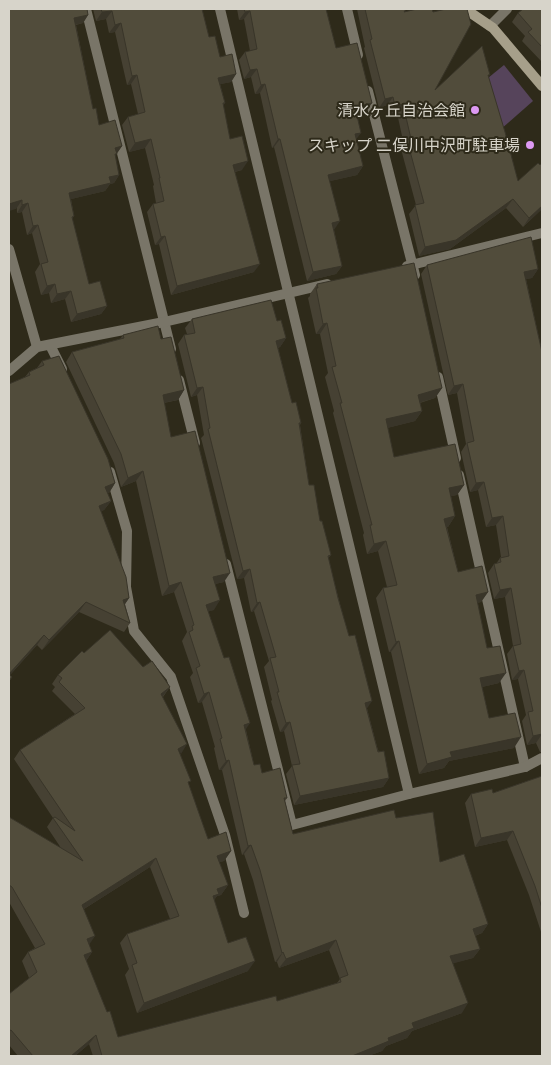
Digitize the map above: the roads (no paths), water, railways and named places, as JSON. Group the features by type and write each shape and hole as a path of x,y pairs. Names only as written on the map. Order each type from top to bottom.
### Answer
{"street":[{"path":"86,9 199,458"},
{"path":"220,9 409,794"},
{"path":"346,9 361,66"},
{"path":"465,9 490,26 542,86"},
{"path":"490,26 508,9"},
{"path":"366,85 417,284"},
{"path":"393,269 542,233"},
{"path":"9,249 37,347"},
{"path":"9,371 37,347 164,322 336,282"},
{"path":"50,345 67,379"},
{"path":"436,371 525,767"},
{"path":"108,466 127,532 126,587 134,631 171,677 225,834 244,913"},
{"path":"224,554 292,826 409,794 525,767 542,758"}],"place":[{"name":"清水ヶ丘自治会館","path":"475,110"},
{"name":"スキップ 二俣川中沢町駐車場","path":"530,145"}]}
